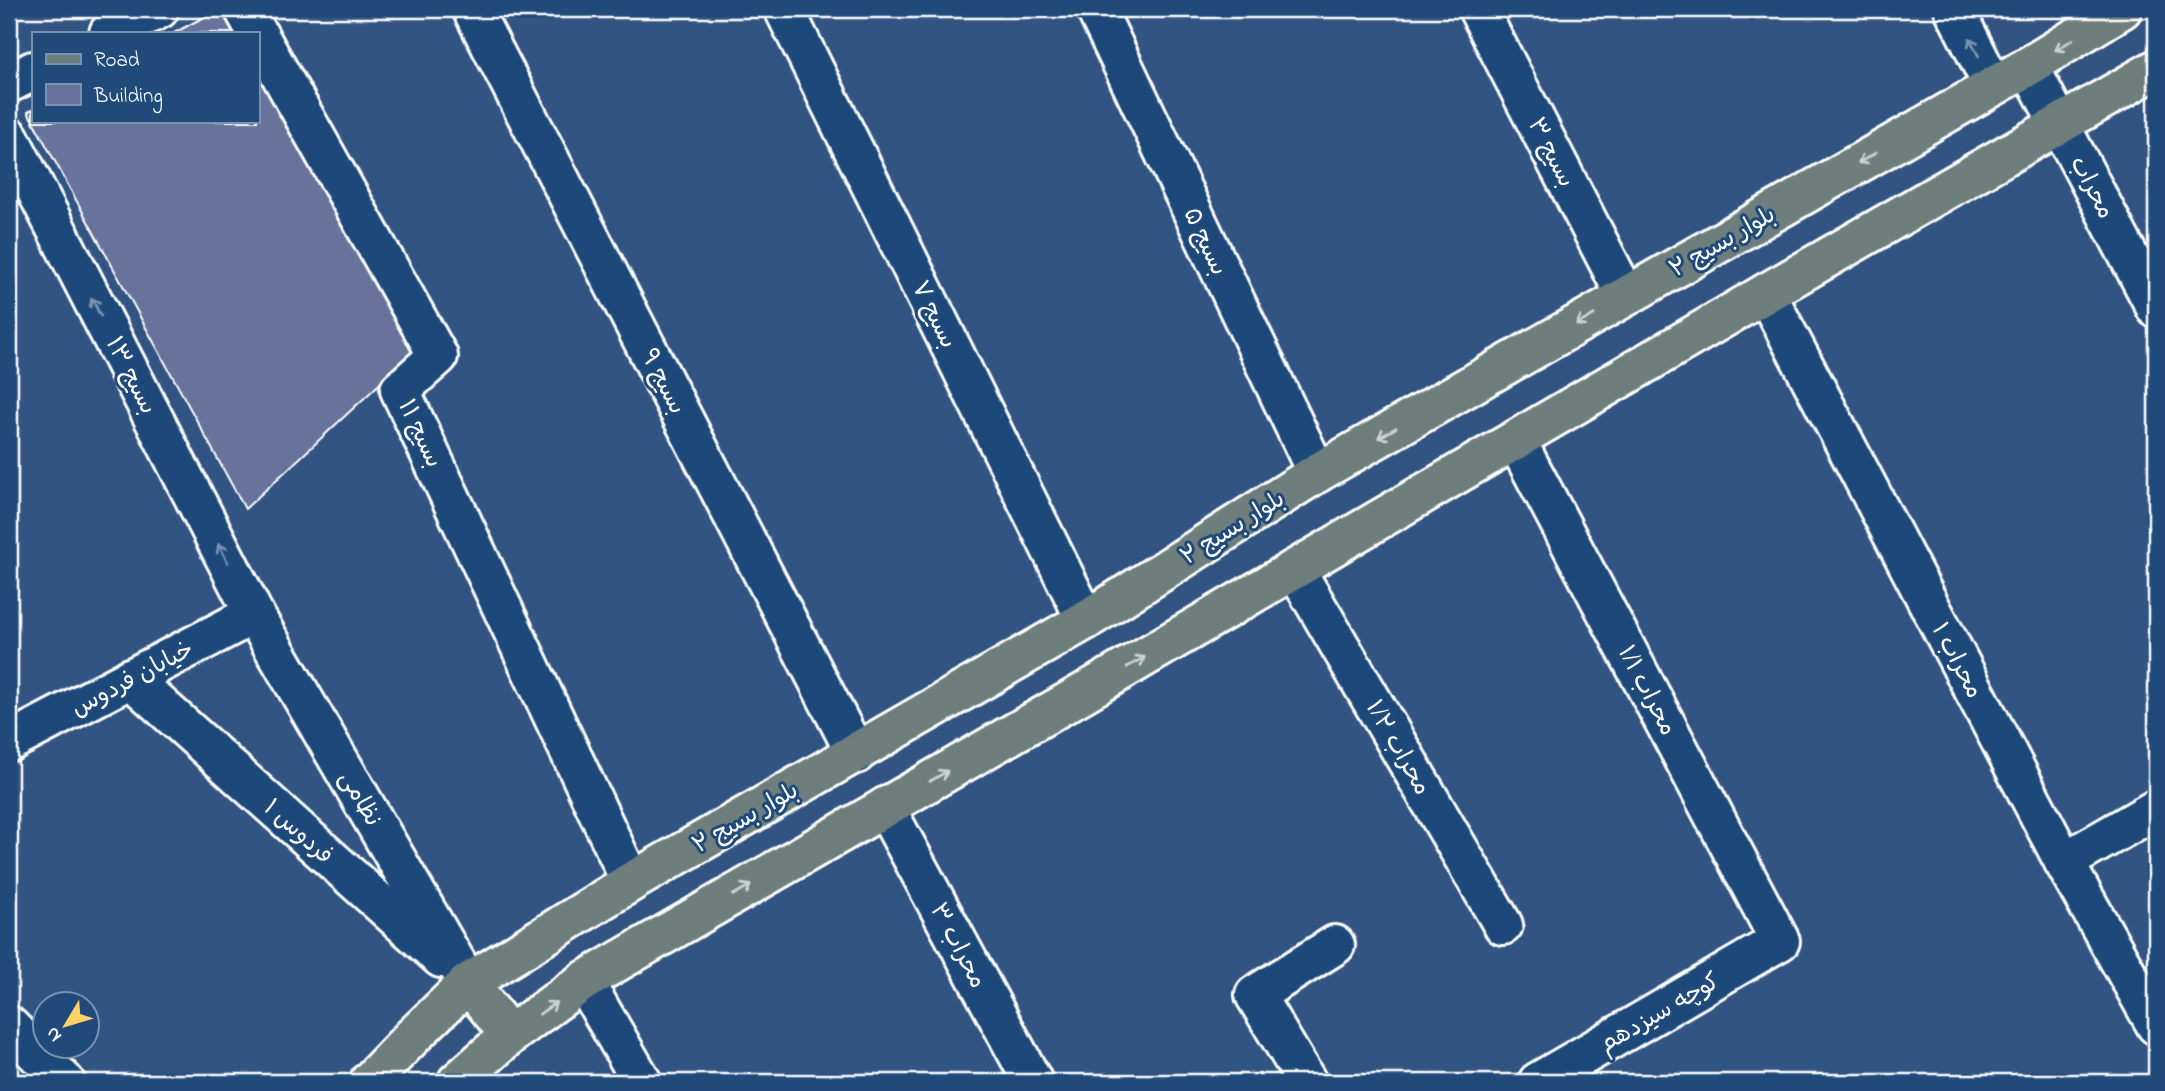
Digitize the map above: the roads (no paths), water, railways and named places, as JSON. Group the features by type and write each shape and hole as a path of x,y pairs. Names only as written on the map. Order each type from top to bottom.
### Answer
{"main road":[{"name":"بلوار بسیج ۲","path":"369,1082 413,1035 468,983 631,882 1086,620 1317,473 2029,66 2122,9"},
{"path":"457,1082 510,1035 584,981 2156,69"},
{"path":"468,983 510,1035"}],"street":[{"path":"111,32 159,9"},
{"name":"۱۱ بسیج","path":"244,9 257,32"},
{"name":"۹ بسیج","path":"472,9 856,754"},
{"name":"۷ بسیج","path":"784,9 1086,620"},
{"name":"۵ بسیج","path":"1096,9 1317,473"},
{"name":"۳ بسیج","path":"1478,9 1626,296"},
{"path":"1954,9 1993,86"},
{"name":"۱۱ بسیج","path":"259,36 438,355 400,390 631,882"},
{"name":"محراب","path":"2029,66 2156,308"},
{"path":"9,83 32,72"},
{"name":"۱۳ بسیج","path":"9,137 254,614"},
{"name":"محراب ۱","path":"1766,293 2064,862 2156,1025"},
{"name":"محراب ۱/۱","path":"1516,440 1780,941"},
{"name":"محراب ۱/۲","path":"1295,569 1503,925"},
{"name":"خیابان فردوس","path":"9,741 254,614"},
{"name":"نظامی","path":"254,614 468,983"},
{"name":"فردوس ۱","path":"130,678 468,983"},
{"name":"محراب ۳","path":"885,807 1033,1082"},
{"path":"2064,862 2156,809"},
{"name":"کوچه سیزدهم","path":"1538,1082 1780,941"},
{"path":"1307,1082 1255,995 1335,945"},
{"path":"584,981 642,1082"},
{"path":"19,1037 65,1082"}]}
